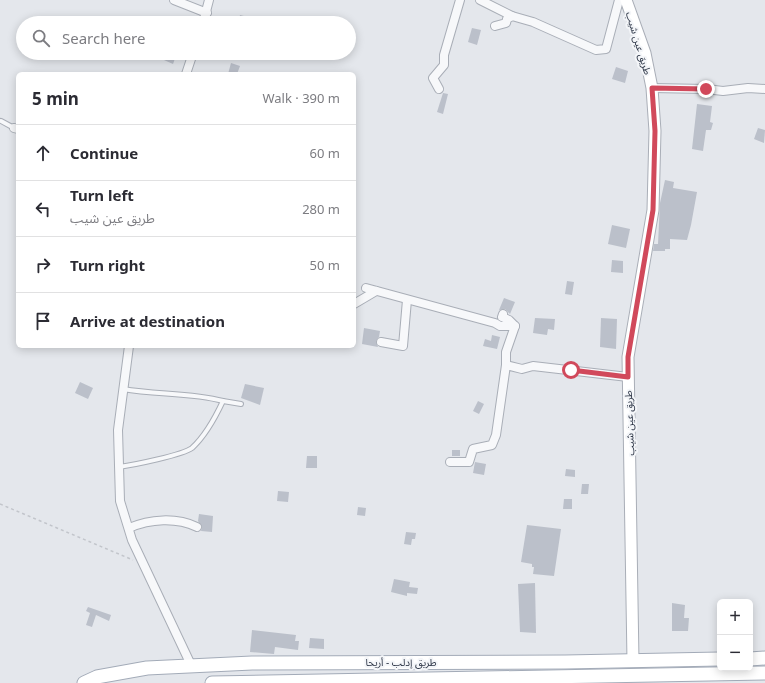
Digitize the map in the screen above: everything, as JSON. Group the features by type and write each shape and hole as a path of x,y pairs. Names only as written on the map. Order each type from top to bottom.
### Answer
{"main road":[{"name":"طريق عين شيب","path":"626,0 645,53 652,88 655,131 653,210 628,357 633,661"},
{"path":"753,659 765,658"},
{"name":"طريق إدلب - أريحا","path":"84,683 97,677 147,668 260,663 566,662 717,659"},
{"path":"565,676 566,662"},
{"name":"طريق إدلب - أريحا","path":"212,683 565,676 652,679 765,673"}],"street":[{"path":"174,0 207,13"},
{"path":"206,16 209,0"},
{"path":"438,89 433,78 444,65 444,55 460,0"},
{"path":"480,0 512,16 533,22 596,50 606,49 619,0"},
{"path":"495,26 506,23 512,16"},
{"path":"187,72 191,60"},
{"path":"652,88 706,89 723,92 748,88 765,89"},
{"path":"366,288 495,323 500,326 515,326"},
{"path":"356,303 376,291"},
{"path":"381,342 403,346 403,327 406,300"},
{"path":"504,314 502,317 509,320 515,326"},
{"path":"450,462 469,462 473,450 492,446 496,435 506,365 506,352 515,326"},
{"path":"129,348 118,430 120,501 143,565 192,666"},
{"path":"506,365 522,369 533,366 628,377"},
{"path":"129,528 150,522 178,520 197,527"}],"lane":[{"path":"1,121 16,129"},
{"path":"123,389 159,394 207,397 241,404"},
{"path":"119,467 150,462 191,449 214,418 223,401"}],"path":[{"path":"0,504 143,565"}],"building":[{"path":"472,28 481,30 477,45 468,42"},
{"path":"164,60 174,60 173,64"},
{"path":"231,63 240,66 238,72 229,72"},
{"path":"616,67 628,71 625,83 612,79"},
{"path":"443,93 448,94 443,114 437,112"},
{"path":"697,104 712,106 710,122 713,123 711,130 706,130 703,151 692,149"},
{"path":"758,128 765,130 764,143 754,139"},
{"path":"665,180 674,182 673,188 697,192 687,240 670,239 670,249 665,249 665,251 653,251 654,244 658,244 660,203"},
{"path":"612,225 630,229 626,248 608,244"},
{"path":"612,260 623,261 623,273 611,272"},
{"path":"567,281 574,282 572,295 565,294"},
{"path":"504,298 515,302 510,314 505,309 499,310"},
{"path":"535,318 555,319 554,330 548,329 547,335 533,333"},
{"path":"601,318 617,319 616,349 600,347"},
{"path":"364,328 380,331 379,337 376,341 378,347 362,344"},
{"path":"492,335 500,337 497,349 483,346 485,339 491,341"},
{"path":"80,382 93,388 88,399 75,393"},
{"path":"245,384 264,388 260,405 241,398"},
{"path":"478,401 484,404 479,414 473,411"},
{"path":"452,450 460,450 460,456 452,456"},
{"path":"307,456 317,456 317,468 306,468"},
{"path":"475,462 486,464 484,475 473,473"},
{"path":"566,469 575,470 575,477 565,476"},
{"path":"582,484 589,484 588,494 581,494"},
{"path":"278,491 289,492 288,502 277,501"},
{"path":"564,499 572,499 572,509 563,509"},
{"path":"358,507 366,508 365,516 357,515"},
{"path":"199,514 213,516 212,532 201,531 202,527 198,521"},
{"path":"527,525 561,529 554,576 533,574 534,567 532,567 532,564 521,562"},
{"path":"406,532 416,533 415,539 412,539 411,545 404,544"},
{"path":"394,579 410,582 409,587 418,588 417,594 407,593 407,596 391,592"},
{"path":"535,583 536,633 520,632 518,584"},
{"path":"672,603 685,605 684,618 689,618 688,631 672,631"},
{"path":"88,607 111,615 109,621 96,615 92,627 86,625 90,613 86,611"},
{"path":"252,630 296,635 295,641 299,641 298,650 275,647 274,654 250,652"},
{"path":"310,638 324,639 324,649 309,648"}],"route":[{"path":"571,370 628,377 628,357 653,210 655,131 652,88 706,89"}]}
